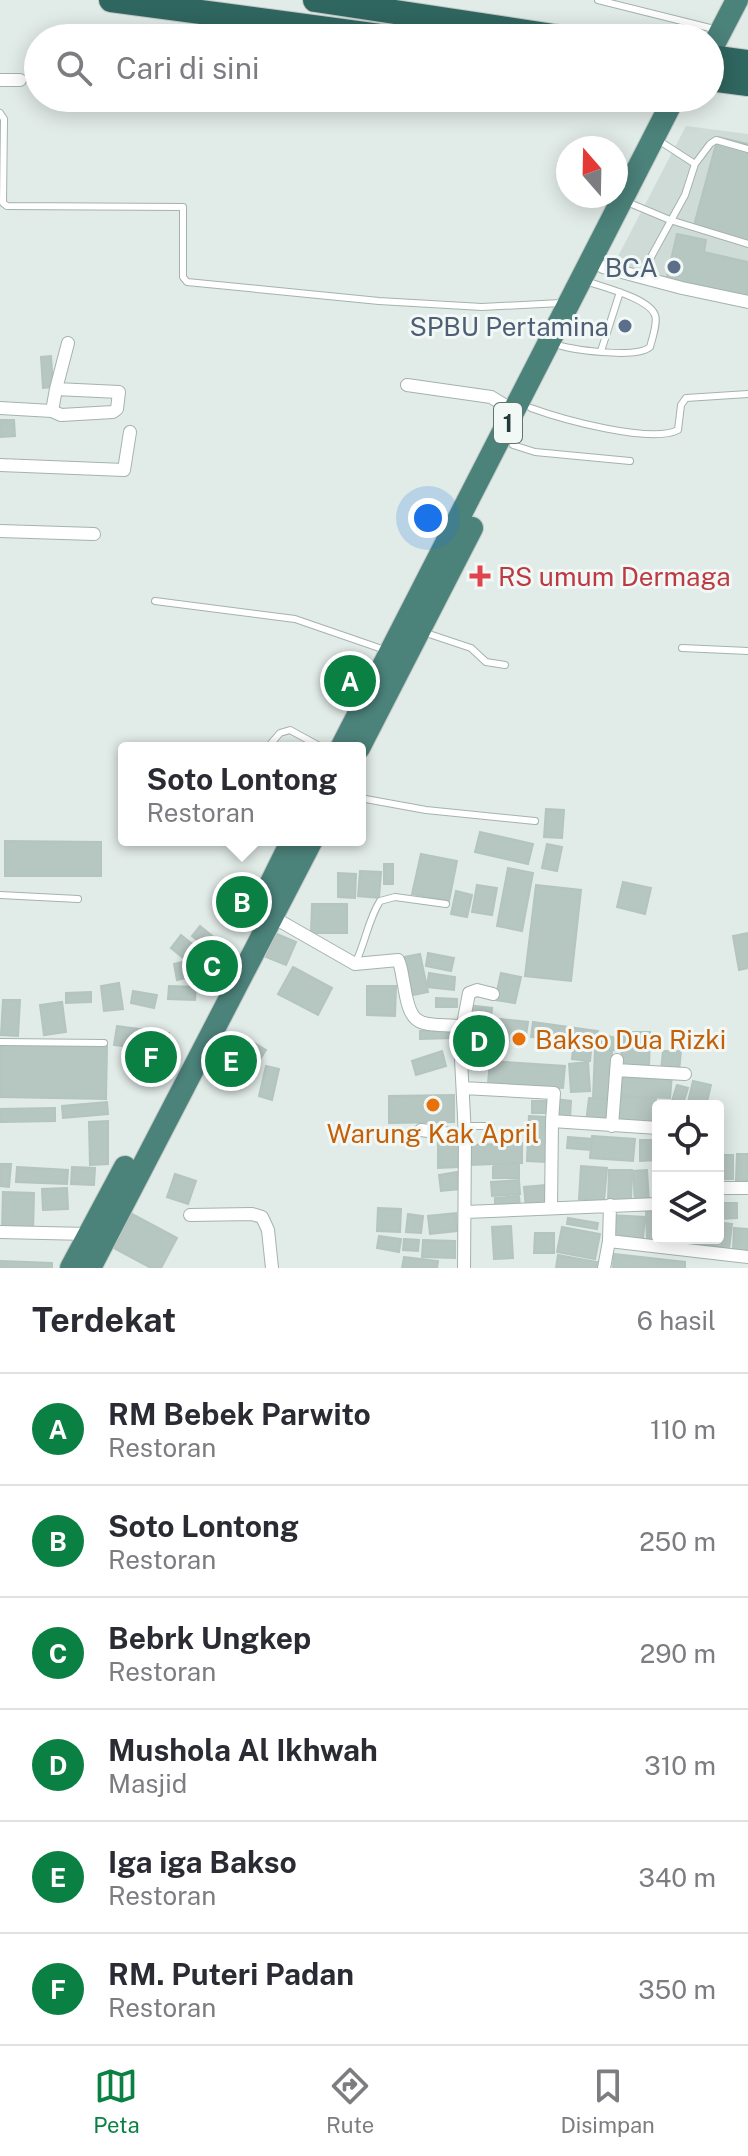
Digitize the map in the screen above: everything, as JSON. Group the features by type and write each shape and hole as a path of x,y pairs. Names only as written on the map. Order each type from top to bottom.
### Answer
{"highway":[{"path":"111,0 290,24"},
{"path":"315,0 474,24"},
{"path":"712,24 724,0"},
{"path":"724,26 737,0"},
{"path":"724,57 748,62"},
{"path":"724,81 748,84"},
{"name":"1","path":"660,141 669,112"},
{"name":"1","path":"344,742 593,277 660,141 679,112"},
{"name":"1","path":"556,344 571,302 593,277"},
{"name":"1","path":"362,742 513,445 523,410"},
{"path":"71,1268 186,1053 289,846"},
{"path":"90,1268 309,846"}],"street":[{"path":"0,80 20,80"},
{"path":"593,277 682,288 748,302"},
{"path":"52,411 68,343"},
{"path":"407,385 491,397 523,410"},
{"path":"0,408 52,411 61,415 113,412 117,409 118,391 56,389"},
{"path":"0,465 124,470 130,432"},
{"path":"0,531 94,534"},
{"path":"271,916 355,964 398,960 412,1018 461,1026"},
{"path":"464,1268 465,1131 461,1026 469,993 477,990 493,994"},
{"path":"612,1126 617,1065 678,1074"},
{"path":"463,1088 569,1094"},
{"path":"551,1208 554,1093"},
{"path":"552,1121 652,1128"},
{"path":"421,1130 465,1131"},
{"path":"724,1188 748,1188"},
{"path":"465,1212 652,1204"},
{"path":"604,1268 609,1241 610,1205"},
{"path":"190,1215 252,1214 262,1217 268,1230 272,1268"},
{"path":"0,1232 88,1234"},
{"path":"609,1241 748,1257"}],"lane":[{"path":"598,0 677,24"},
{"path":"0,113 4,119 3,203 7,206 183,207 183,277 187,282 379,301 482,307 571,302"},
{"path":"645,268 685,195 695,164 715,140 748,149"},
{"path":"660,141 695,164"},
{"path":"629,203 670,220 748,244"},
{"path":"556,344 601,351 649,350 656,318 654,312 640,301 593,277"},
{"path":"601,351 620,292"},
{"path":"523,410 597,427 667,434 678,430 681,405 686,398 748,394"},
{"path":"513,445 535,452 630,461"},
{"path":"155,601 295,619 391,653"},
{"path":"420,631 471,648 486,662 505,665"},
{"path":"682,648 748,651"},
{"path":"272,742 280,733 290,730 312,742"},
{"path":"366,799 426,810 535,821"},
{"path":"0,895 78,899"},
{"path":"355,964 380,901 395,897 446,904"},
{"path":"0,1042 104,1043"},
{"path":"465,1131 491,1126"}],"shaded area":[{"path":"686,126 748,134 748,296 613,266"}],"building":[{"path":"718,137 748,144 748,244 693,229"},
{"path":"677,234 706,240 704,252 748,262 748,299 666,281"},
{"path":"51,356 53,387 43,388 41,357"},
{"path":"0,420 14,420 15,436 0,437"},
{"path":"546,809 564,810 562,838 544,837"},
{"path":"480,832 533,844 528,864 475,852"},
{"path":"5,841 101,842 101,876 5,876"},
{"path":"547,844 562,847 557,871 542,868"},
{"path":"421,854 457,861 449,901 412,894"},
{"path":"384,864 393,864 393,884 384,884"},
{"path":"508,868 533,873 522,931 497,926"},
{"path":"360,871 381,872 379,898 358,896"},
{"path":"338,873 356,874 355,898 338,897"},
{"path":"623,882 651,888 645,914 617,907"},
{"path":"477,885 497,888 492,915 472,912"},
{"path":"536,885 581,890 571,981 525,976"},
{"path":"456,891 472,895 467,917 451,914"},
{"path":"312,904 347,904 347,933 311,933"},
{"path":"200,926 227,948 220,958 192,936"},
{"path":"748,933 748,968 739,970 733,936"},
{"path":"277,934 296,942 286,965 266,957"},
{"path":"181,935 207,956 197,969 171,948"},
{"path":"428,953 454,958 451,971 426,966"},
{"path":"420,954 428,992 413,995 404,957"},
{"path":"186,961 190,977 177,980 174,964"},
{"path":"293,967 332,988 318,1015 278,994"},
{"path":"429,973 455,977 454,990 427,987"},
{"path":"501,973 521,977 515,1003 495,1000"},
{"path":"119,983 123,1009 104,1011 101,986"},
{"path":"169,986 196,987 195,1000 168,999"},
{"path":"367,986 396,986 395,1016 367,1015"},
{"path":"133,991 157,995 154,1008 131,1003"},
{"path":"91,992 91,1002 66,1003 66,993"},
{"path":"436,998 457,999 457,1007 436,1007"},
{"path":"3,1000 20,1000 18,1036 1,1035"},
{"path":"62,1002 66,1032 44,1035 40,1005"},
{"path":"466,1005 492,1008 490,1033 464,1030"},
{"path":"500,1019 528,1022 525,1043 498,1040"},
{"path":"533,1022 598,1031 596,1046 531,1037"},
{"path":"117,1026 169,1033 166,1052 114,1045"},
{"path":"420,1031 454,1031 454,1038 420,1039"},
{"path":"622,1032 650,1032 649,1068 621,1068"},
{"path":"238,1033 266,1050 241,1089 214,1072"},
{"path":"603,1035 621,1039 618,1051 600,1047"},
{"path":"1,1044 107,1046 106,1099 0,1097"},
{"path":"573,1049 591,1051 590,1061 572,1059"},
{"path":"595,1050 612,1051 610,1098 593,1098"},
{"path":"442,1051 446,1066 416,1075 412,1061"},
{"path":"663,1051 681,1051 679,1071 661,1071"},
{"path":"490,1061 565,1066 563,1088 488,1083"},
{"path":"588,1062 590,1091 571,1092 569,1064"},
{"path":"266,1066 279,1069 272,1100 259,1096"},
{"path":"623,1072 672,1075 670,1098 621,1096"},
{"path":"693,1081 711,1085 707,1100 688,1100"},
{"path":"677,1085 688,1088 684,1100 672,1100"},
{"path":"454,1095 454,1122 389,1123 389,1096"},
{"path":"616,1096 656,1099 652,1100 652,1123 614,1120"},
{"path":"589,1098 607,1100 604,1125 586,1122"},
{"path":"555,1099 571,1101 570,1119 553,1118"},
{"path":"532,1101 550,1101 550,1113 532,1113"},
{"path":"107,1102 108,1114 63,1118 62,1106"},
{"path":"55,1108 55,1121 0,1122 0,1109"},
{"path":"529,1116 547,1117 546,1162 527,1161"},
{"path":"108,1121 108,1164 90,1165 89,1122"},
{"path":"592,1136 635,1139 633,1161 590,1158"},
{"path":"568,1137 592,1139 591,1150 567,1148"},
{"path":"640,1140 652,1140 652,1160 640,1161"},
{"path":"438,1143 459,1143 459,1167 438,1168"},
{"path":"522,1143 522,1163 469,1165 468,1145"},
{"path":"737,1154 748,1154 748,1180 736,1180"},
{"path":"724,1155 733,1155 733,1179 724,1179"},
{"path":"0,1164 11,1164 9,1187 0,1186"},
{"path":"493,1164 519,1164 519,1178 493,1178"},
{"path":"581,1166 607,1168 604,1201 579,1199"},
{"path":"17,1167 68,1170 67,1184 16,1182"},
{"path":"72,1167 95,1168 94,1185 71,1184"},
{"path":"609,1170 632,1170 631,1203 608,1202"},
{"path":"647,1170 649,1201 635,1202 633,1171"},
{"path":"457,1172 460,1189 441,1191 439,1175"},
{"path":"175,1174 196,1181 188,1204 167,1197"},
{"path":"519,1180 520,1194 492,1196 491,1182"},
{"path":"546,1185 548,1207 526,1209 524,1187"},
{"path":"67,1188 68,1209 43,1210 42,1189"},
{"path":"3,1192 34,1193 33,1232 2,1232"},
{"path":"519,1196 520,1206 495,1207 495,1198"},
{"path":"724,1203 737,1203 737,1218 724,1219"},
{"path":"378,1208 401,1209 400,1232 377,1231"},
{"path":"646,1210 652,1210 652,1240 647,1240"},
{"path":"456,1213 457,1231 430,1234 428,1216"},
{"path":"132,1214 177,1238 161,1268 151,1268 114,1248"},
{"path":"408,1214 423,1216 421,1233 406,1232"},
{"path":"610,1215 645,1217 643,1239 609,1237"},
{"path":"568,1218 598,1223 597,1229 567,1224"},
{"path":"724,1223 732,1224 729,1249 695,1244 724,1244"},
{"path":"511,1226 513,1258 494,1259 492,1227"},
{"path":"562,1227 600,1234 595,1259 557,1252"},
{"path":"734,1228 748,1229 748,1252 733,1251"},
{"path":"535,1233 554,1233 554,1253 534,1253"},
{"path":"379,1236 401,1239 399,1252 377,1248"},
{"path":"404,1239 419,1240 418,1251 403,1250"},
{"path":"423,1240 455,1241 455,1258 422,1257"},
{"path":"614,1254 685,1262 685,1268 613,1268"},
{"path":"558,1255 597,1262 596,1268 556,1268"},
{"path":"404,1257 438,1261 437,1268 402,1268"},
{"path":"0,1261 52,1263 52,1268 0,1268"}],"place":[{"name":"BCA","path":"674,267"},
{"name":"SPBU Pertamina","path":"625,326"},
{"name":"RS umum Dermaga","path":"480,576"},
{"name":"RM Bebek Parwito","path":"350,681"},
{"name":"Soto Lontong","path":"242,902"},
{"name":"Bebrk Ungkep","path":"212,966"},
{"name":"Bakso Dua Rizki","path":"519,1039"},
{"name":"Mushola Al Ikhwah","path":"479,1041"},
{"name":"RM. Puteri Padan","path":"151,1057"},
{"name":"Iga iga Bakso","path":"231,1061"},
{"name":"Warung Kak April","path":"433,1105"}]}
